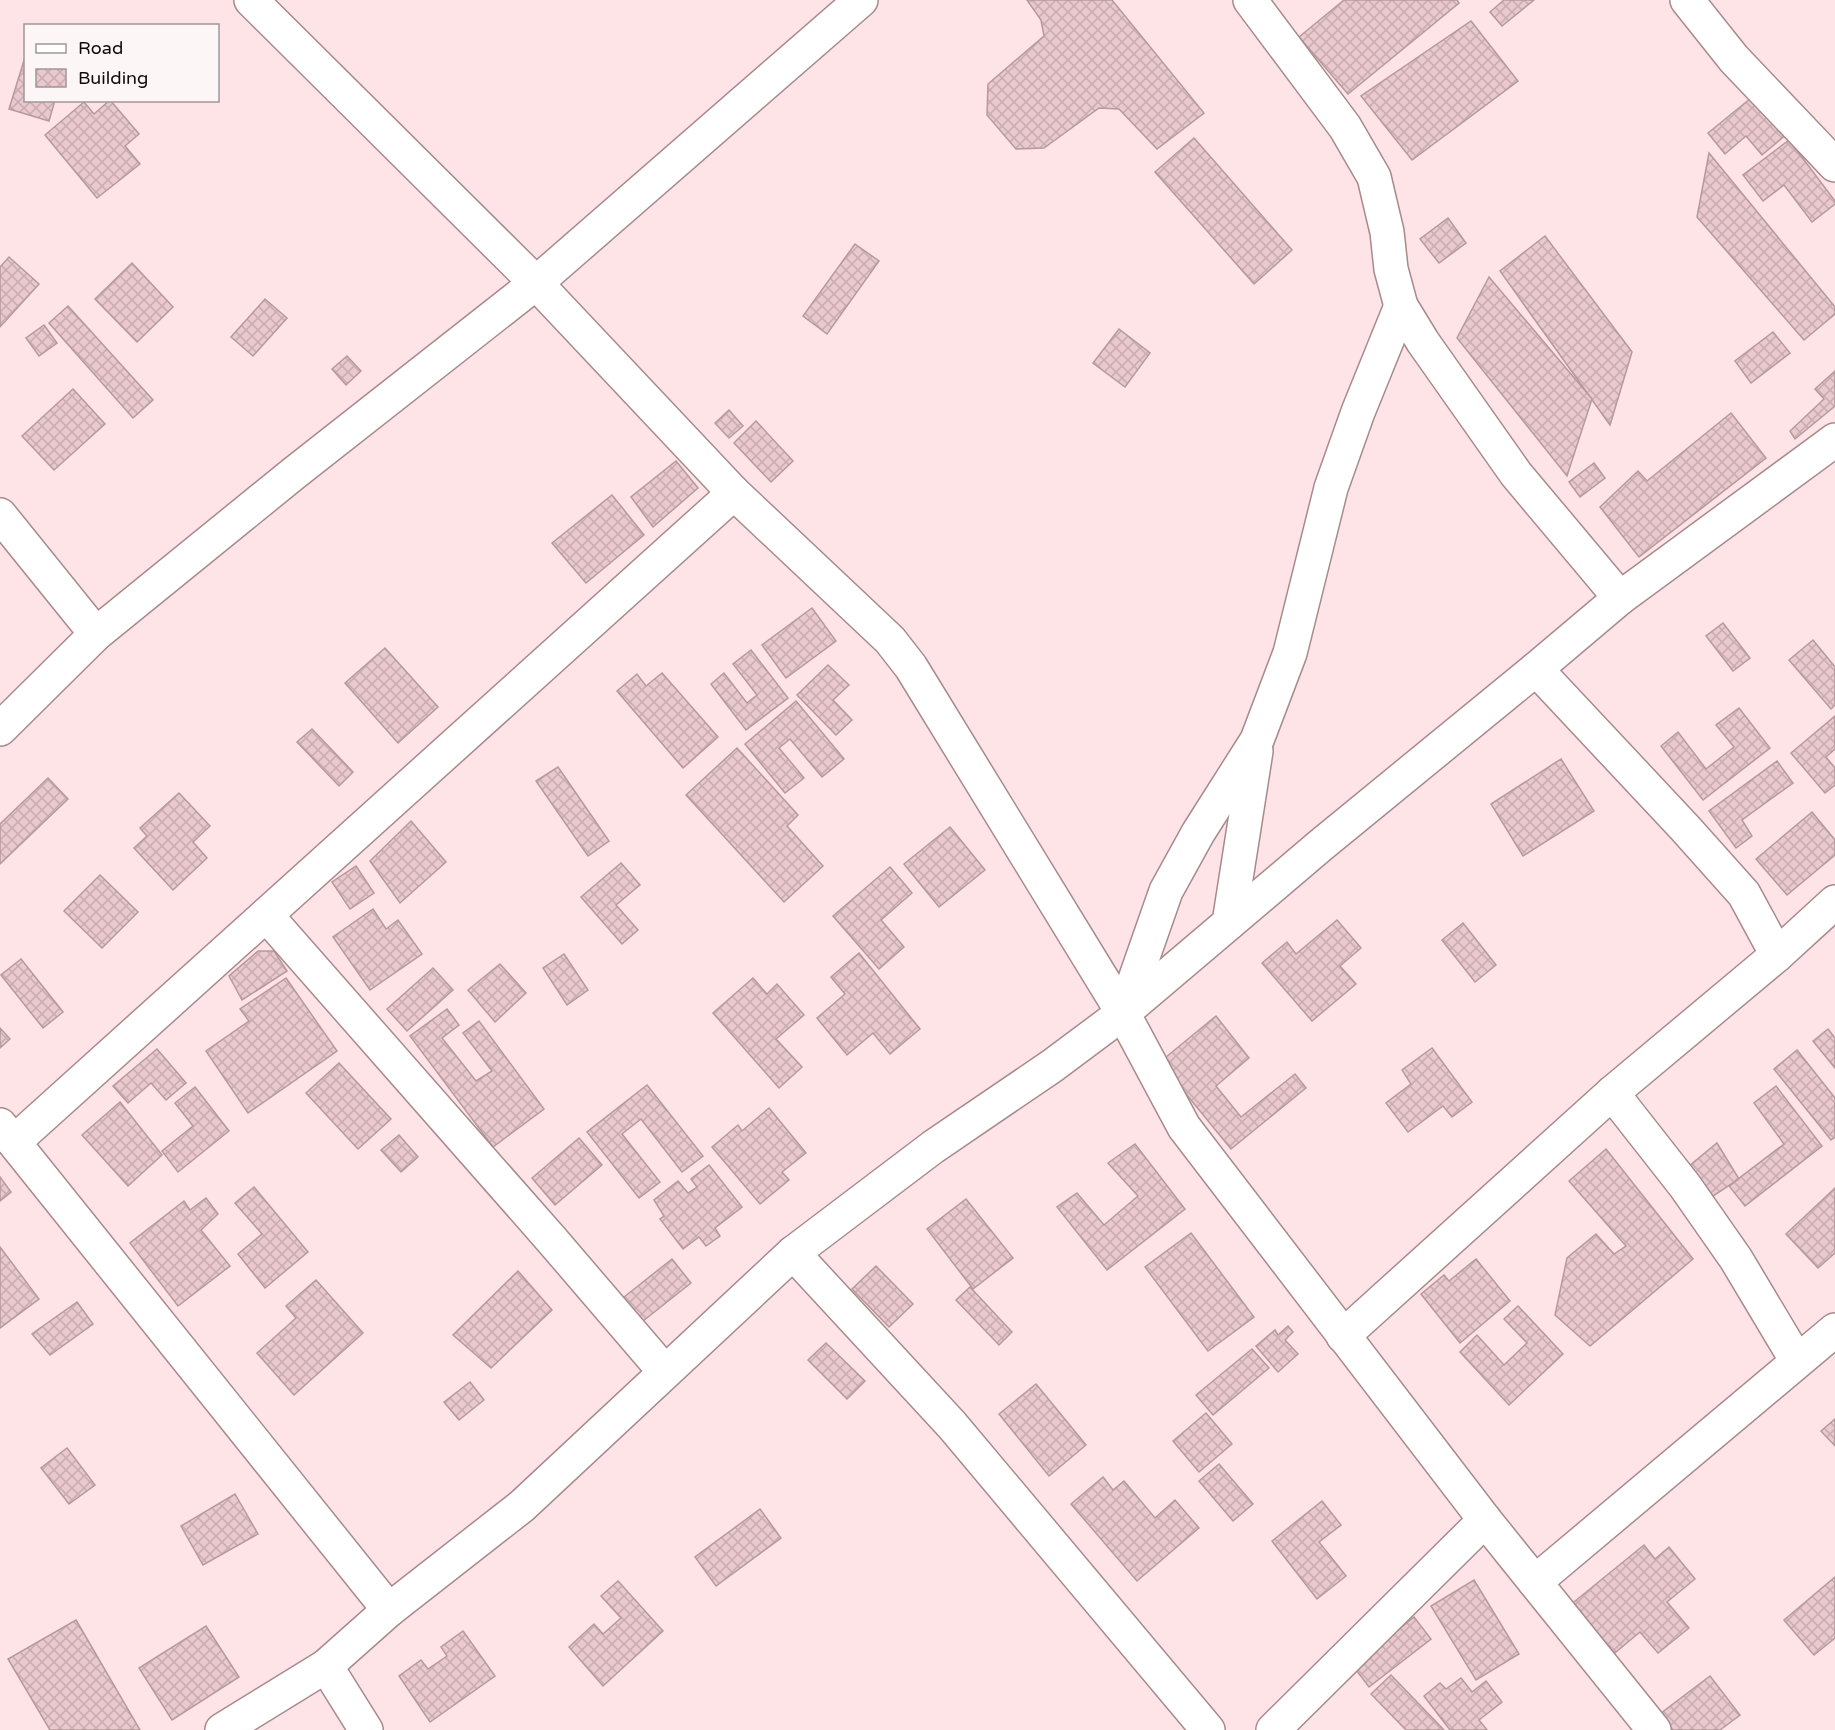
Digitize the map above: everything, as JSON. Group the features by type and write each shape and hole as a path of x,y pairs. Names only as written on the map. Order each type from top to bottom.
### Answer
{"street":[{"path":"251,0 536,283 734,493 890,640 911,667 1123,1013 1184,1128 1485,1520 1654,1730"},
{"path":"0,729 96,634 293,474 536,283 861,0"},
{"path":"1250,0 1345,127 1374,177 1387,232 1391,268 1401,306 1516,474 1620,598"},
{"path":"1687,0 1734,58 1835,165"},
{"path":"1123,1013 1166,891 1198,833 1257,740 1290,652 1331,488 1358,412 1401,306"},
{"path":"222,1730 326,1666 389,1610 522,1506 793,1253 933,1147 1052,1066 1123,1013 1320,845 1620,598 1835,440"},
{"path":"389,1610 7,1134 266,915 734,493"},
{"path":"0,515 96,634"},
{"path":"1536,669 1744,894 1777,955"},
{"path":"1229,923 1257,740"},
{"path":"1343,1336 1612,1093 1777,955 1835,902"},
{"path":"266,915 665,1372"},
{"path":"1612,1093 1685,1186 1736,1259 1797,1361"},
{"path":"793,1253 952,1425 1208,1730"},
{"path":"1535,1582 1835,1330"},
{"path":"1273,1730 1485,1520"},
{"path":"326,1666 366,1730"}],"building":[{"path":"1027,0 1112,0 1204,113 1157,149 1119,109 1099,108 1044,148 1016,149 987,115 988,84 1044,36 1041,20"},
{"path":"1344,0 1457,0 1459,3 1348,94 1299,37"},
{"path":"1504,0 1534,0 1502,26 1490,12"},
{"path":"1471,21 1518,81 1412,160 1361,96"},
{"path":"24,60 24,102 54,102 49,121 9,109"},
{"path":"1756,94 1788,133 1762,155 1746,136 1725,154 1708,133"},
{"path":"84,102 94,114 108,102 112,102 139,134 125,146 140,164 97,198 45,135"},
{"path":"1194,138 1292,250 1254,284 1155,172"},
{"path":"1789,140 1835,201 1835,204 1812,222 1784,185 1763,201 1743,175"},
{"path":"1709,153 1835,307 1835,314 1804,340 1697,217"},
{"path":"1448,218 1466,243 1439,263 1420,239"},
{"path":"1545,236 1632,352 1610,425 1500,271"},
{"path":"855,244 879,261 827,334 803,316"},
{"path":"9,257 39,284 0,327 0,267"},
{"path":"132,263 173,307 137,342 95,299"},
{"path":"1489,277 1592,399 1567,476 1457,338"},
{"path":"265,299 287,318 253,356 231,337"},
{"path":"68,306 153,400 133,418 49,323"},
{"path":"44,325 57,343 39,356 26,338"},
{"path":"1119,329 1150,353 1125,387 1093,363"},
{"path":"1773,332 1790,353 1751,383 1735,361"},
{"path":"347,356 361,371 346,385 332,369"},
{"path":"1835,371 1835,406 1795,439 1790,431 1824,399 1815,389"},
{"path":"73,389 105,424 54,470 22,436"},
{"path":"729,410 743,426 729,438 715,423"},
{"path":"1731,413 1766,458 1639,557 1600,507 1638,471 1647,481"},
{"path":"756,421 793,461 771,482 734,443"},
{"path":"676,461 698,488 653,527 631,497"},
{"path":"1594,463 1605,478 1580,497 1569,482"},
{"path":"612,495 644,535 586,583 552,543"},
{"path":"812,608 836,641 786,678 762,645"},
{"path":"1723,623 1750,658 1733,671 1706,636"},
{"path":"1813,640 1835,667 1835,705 1831,709 1789,660"},
{"path":"385,648 438,707 398,743 345,683"},
{"path":"751,650 788,698 746,730 711,684 724,673 747,703 757,695 733,664"},
{"path":"828,665 849,685 833,700 852,720 836,735 797,695"},
{"path":"662,673 718,737 683,768 617,691 637,674 646,686"},
{"path":"796,701 844,759 822,777 790,739 779,748 804,778 785,793 745,744"},
{"path":"1739,708 1770,748 1703,800 1661,746 1678,732 1706,769 1734,747 1716,725"},
{"path":"1835,716 1835,749 1826,757 1835,768 1835,785 1825,793 1791,753"},
{"path":"312,729 353,772 339,786 297,742"},
{"path":"737,748 798,815 787,826 823,866 784,902 686,795"},
{"path":"1561,759 1594,811 1523,856 1491,804"},
{"path":"1777,761 1793,783 1742,820 1752,836 1736,848 1709,811"},
{"path":"558,767 609,841 588,856 536,781"},
{"path":"48,778 68,799 0,864 0,824"},
{"path":"179,793 210,826 193,842 207,858 173,890 134,848 147,836 140,828"},
{"path":"1812,812 1835,840 1835,855 1787,895 1756,859"},
{"path":"411,821 446,862 400,903 370,861"},
{"path":"950,827 985,870 939,907 904,864"},
{"path":"621,863 640,885 616,905 638,930 622,944 581,897"},
{"path":"356,866 374,893 350,909 332,882"},
{"path":"890,867 912,893 881,920 904,947 879,969 833,916"},
{"path":"100,875 138,912 102,948 64,911"},
{"path":"373,909 386,929 398,920 422,954 370,990 333,937"},
{"path":"1337,920 1361,948 1340,966 1356,984 1312,1021 1262,963 1287,942 1296,954"},
{"path":"1463,923 1496,965 1475,982 1442,940"},
{"path":"258,951 274,951 287,971 242,1000 229,976"},
{"path":"859,953 920,1029 890,1054 873,1033 847,1055 817,1018 845,994 831,977"},
{"path":"564,954 588,990 567,1005 543,968"},
{"path":"21,959 63,1012 43,1028 1,975"},
{"path":"500,964 526,993 495,1022 468,990"},
{"path":"433,968 453,990 407,1031 387,1009"},
{"path":"286,978 337,1051 248,1113 206,1051 249,1021 240,1009"},
{"path":"753,978 767,994 777,984 804,1015 776,1039 802,1067 779,1088 713,1013"},
{"path":"447,1009 459,1025 442,1038 476,1081 492,1071 463,1033 479,1021 544,1109 493,1147 410,1036"},
{"path":"1216,1016 1249,1058 1216,1086 1241,1117 1295,1074 1306,1088 1231,1149 1160,1062"},
{"path":"0,1028 10,1039 0,1048"},
{"path":"1828,1029 1835,1038 1835,1068 1813,1041"},
{"path":"1432,1048 1472,1102 1452,1117 1443,1106 1408,1132 1386,1103 1411,1084 1402,1070"},
{"path":"157,1049 186,1083 166,1100 151,1083 128,1103 113,1086"},
{"path":"1797,1050 1835,1098 1835,1137 1831,1140 1774,1069"},
{"path":"339,1063 391,1119 358,1149 306,1093"},
{"path":"647,1085 703,1156 682,1172 641,1119 622,1134 660,1182 639,1198 587,1132"},
{"path":"1776,1086 1822,1146 1745,1206 1729,1186 1784,1144 1754,1103"},
{"path":"195,1087 229,1131 178,1172 162,1151 193,1126 175,1103"},
{"path":"120,1102 162,1155 128,1186 82,1135"},
{"path":"769,1108 806,1153 782,1172 789,1180 760,1204 712,1147 738,1125 742,1131"},
{"path":"399,1135 418,1157 401,1172 381,1150"},
{"path":"579,1138 602,1165 555,1205 532,1178"},
{"path":"1717,1143 1739,1179 1710,1198 1688,1167"},
{"path":"1135,1144 1185,1209 1107,1270 1057,1207 1077,1193 1104,1225 1138,1196 1108,1163"},
{"path":"1606,1149 1693,1259 1590,1346 1555,1315 1567,1258 1596,1234 1614,1254 1626,1246 1569,1181"},
{"path":"709,1165 742,1207 715,1228 720,1236 706,1246 699,1237 683,1249 660,1219 664,1216 654,1200 678,1181 688,1193 697,1187 691,1179"},
{"path":"0,1177 11,1192 0,1201"},
{"path":"254,1187 308,1252 265,1288 238,1254 262,1234 235,1203"},
{"path":"1835,1188 1835,1253 1818,1268 1786,1234"},
{"path":"206,1198 218,1214 201,1230 230,1266 178,1306 130,1243 184,1201 190,1210"},
{"path":"966,1199 1013,1258 973,1289 927,1229"},
{"path":"1191,1233 1254,1317 1208,1351 1145,1267"},
{"path":"0,1247 39,1299 0,1328"},
{"path":"672,1259 691,1283 638,1325 619,1301"},
{"path":"1476,1259 1510,1301 1460,1343 1421,1294 1444,1275 1449,1281"},
{"path":"876,1266 913,1304 889,1327 852,1289"},
{"path":"518,1271 552,1310 491,1368 453,1335"},
{"path":"316,1280 363,1333 294,1395 257,1353 296,1318 286,1306"},
{"path":"970,1287 1012,1332 999,1345 956,1300"},
{"path":"77,1302 93,1324 50,1355 32,1334"},
{"path":"1518,1306 1563,1354 1509,1405 1460,1352 1477,1335 1504,1365 1527,1343 1504,1319"},
{"path":"1288,1326 1293,1332 1285,1340 1298,1354 1278,1372 1256,1346 1275,1330 1278,1335"},
{"path":"826,1343 865,1381 847,1399 808,1360"},
{"path":"1252,1349 1269,1368 1213,1415 1196,1395"},
{"path":"470,1382 484,1400 459,1420 444,1402"},
{"path":"1036,1384 1086,1445 1049,1476 999,1414"},
{"path":"1206,1413 1232,1444 1199,1472 1173,1441"},
{"path":"1835,1419 1835,1446 1821,1431"},
{"path":"67,1448 95,1485 69,1504 41,1468"},
{"path":"1219,1464 1253,1504 1233,1521 1199,1481"},
{"path":"1103,1477 1113,1490 1124,1481 1155,1518 1175,1500 1199,1528 1137,1581 1071,1504"},
{"path":"235,1494 258,1534 203,1565 181,1526"},
{"path":"1322,1501 1341,1525 1319,1542 1346,1576 1317,1599 1272,1541"},
{"path":"760,1509 781,1538 716,1586 695,1557"},
{"path":"1644,1545 1655,1559 1669,1547 1695,1579 1667,1602 1689,1628 1658,1653 1640,1632 1610,1657 1569,1606"},
{"path":"1835,1577 1835,1638 1814,1655 1784,1620"},
{"path":"1474,1580 1519,1654 1476,1680 1431,1606"},
{"path":"618,1581 663,1631 603,1686 569,1647 594,1624 603,1634 621,1618 601,1596"},
{"path":"1414,1617 1431,1639 1369,1687 1353,1666"},
{"path":"76,1620 140,1730 50,1730 8,1659"},
{"path":"206,1626 239,1677 172,1720 139,1668"},
{"path":"463,1631 495,1676 430,1722 399,1676 421,1660 428,1669 447,1656 441,1647"},
{"path":"1391,1675 1444,1730 1406,1730 1371,1694"},
{"path":"1710,1676 1740,1715 1720,1730 1673,1730 1660,1714"},
{"path":"1461,1678 1472,1692 1486,1681 1502,1702 1479,1720 1487,1730 1450,1730 1424,1696 1440,1683 1446,1689"}]}
